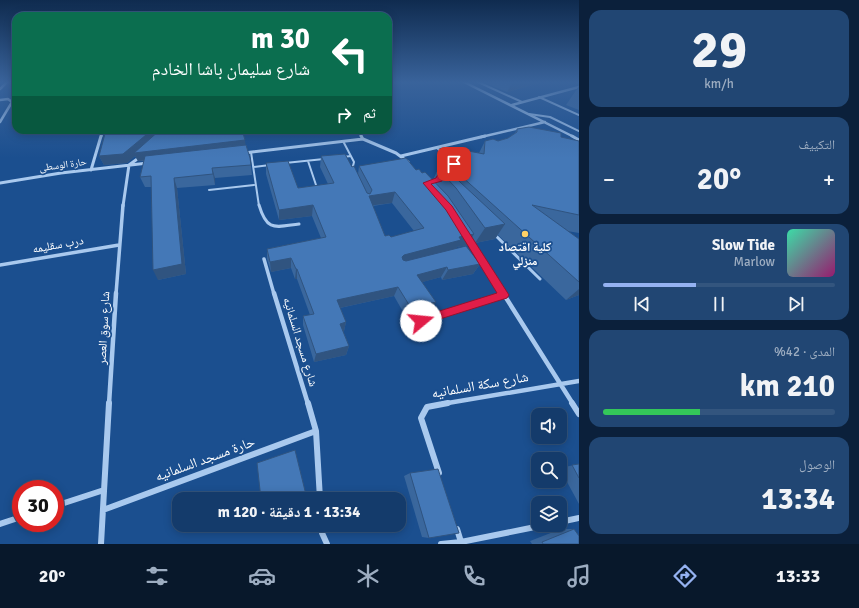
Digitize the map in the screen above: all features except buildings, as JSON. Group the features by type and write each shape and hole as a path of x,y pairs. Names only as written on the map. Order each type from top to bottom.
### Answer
{"street":[{"path":"0,122 9,107"},
{"path":"517,107 579,140"},
{"path":"402,156 545,122"},
{"path":"91,170 102,134"},
{"path":"360,134 363,139"},
{"path":"236,154 363,139 402,156 411,165"},
{"path":"129,165 145,152"},
{"name":"حارة الوسطى","path":"0,183 152,163"},
{"name":"شارع سوق العصر","path":"101,544 119,244 129,165"},
{"path":"466,235 504,295 524,323 579,414"},
{"name":"درب سقليمه","path":"0,265 119,244"},
{"path":"467,251 474,249"},
{"name":"شارع مسجد السلمانيه","path":"264,259 316,430 320,492"},
{"path":"421,321 504,295"},
{"path":"561,384 579,381"},
{"name":"شارع سكة السلمانيه","path":"440,477 421,418 422,412 427,407 561,384"},
{"name":"حارة مسجد السلمانيه","path":"103,510 316,430"},
{"path":"64,503 104,490"},
{"path":"567,521 579,518"},
{"path":"0,524 12,520"},
{"path":"454,521 461,542"},
{"path":"441,544 461,542 531,528"},
{"path":"322,532 327,544"}],"lane":[{"path":"562,107 579,115"},
{"path":"529,114 554,118 579,131"},
{"path":"344,141 354,164 351,168 355,177"},
{"path":"437,148 452,160 452,167"},
{"path":"251,152 257,200 266,224 275,227 299,224"},
{"path":"337,158 351,156"},
{"path":"284,164 330,158"},
{"path":"308,161 317,188"},
{"path":"253,167 276,164"},
{"path":"209,190 254,185"},
{"path":"490,231 540,279"}],"place":[{"name":"كلية اقتصاد منزلي","path":"525,234"}],"route":[{"path":"421,321 504,295 449,208 427,183 440,180 439,177 454,164"}]}
